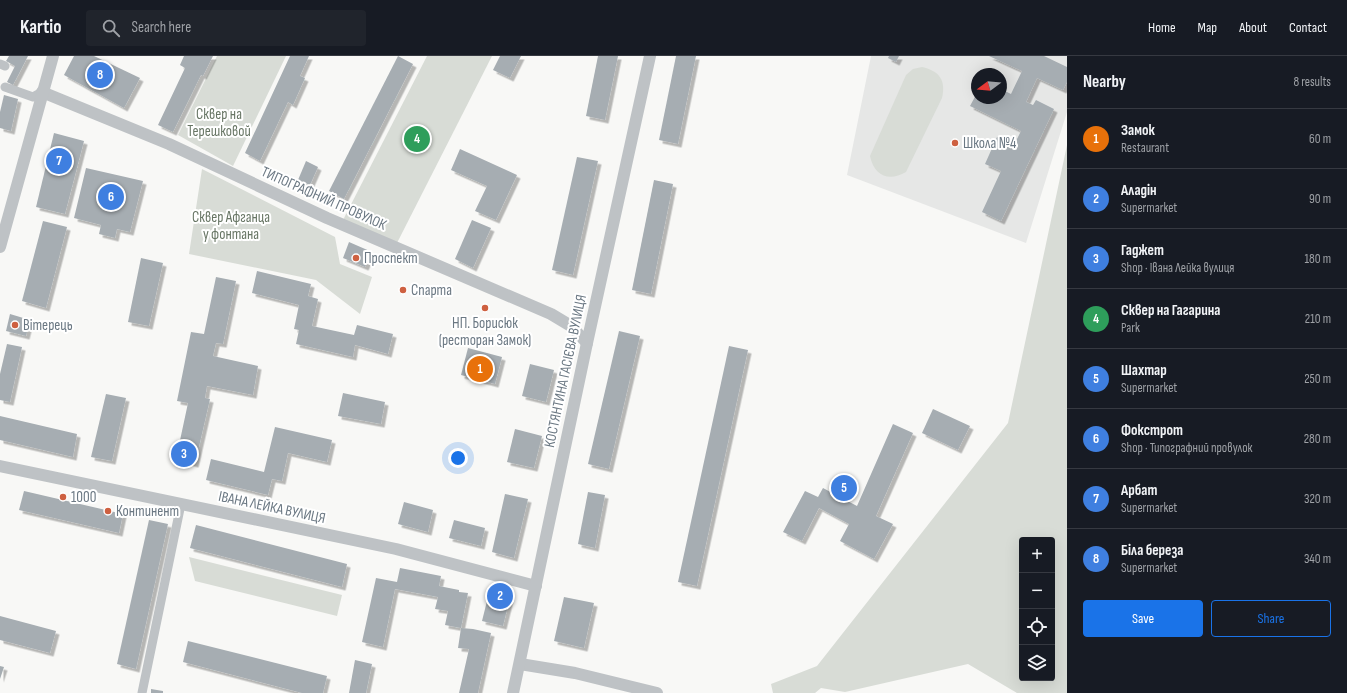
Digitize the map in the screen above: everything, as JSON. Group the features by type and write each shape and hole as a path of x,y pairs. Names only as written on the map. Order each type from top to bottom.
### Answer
{"street":[{"path":"0,247 52,56"},
{"name":"КОСТЯНТИНА ГАСІЄВА ВУЛИЦЯ","path":"513,693 587,343 650,56"},
{"path":"5,87 33,97 42,92"},
{"name":"ТИПОГРАФНИЙ ПРОВУЛОК","path":"42,92 169,144 327,218 551,314 571,326 587,343"},
{"name":"ІВАНА ЛЕЙКА ВУЛИЦЯ","path":"0,466 396,549 536,586"},
{"path":"142,693 181,504"},
{"path":"520,664 575,674 657,693"}],"shaded area":[{"name":"Школа №4","path":"871,56 1067,56 1067,112 1026,243 847,175"}],"green space":[{"name":"Сквер на Терешковой","path":"217,56 286,56 233,166 178,135"},
{"path":"427,56 492,56 397,243 342,222"},
{"path":"922,67 933,71 940,78 943,87 942,98 906,172 894,177 888,177 883,175 875,168 870,156 906,75 913,69"},
{"path":"1067,145 1067,693 1017,693 968,664 845,692 821,688 815,693 773,693 771,684 817,666 1008,423"},
{"name":"Сквер Афганца у фонтана","path":"202,169 335,237 340,264 372,277 360,314 316,280 189,254"},
{"path":"189,557 342,595 337,616 195,581"}],"building":[{"path":"9,56 28,56 13,85 7,82 15,66 6,61"},
{"path":"74,56 94,56 140,78 124,108 64,75"},
{"path":"184,56 213,56 203,76 201,75 173,132 158,125 185,68 180,65"},
{"path":"290,56 309,56 300,76 305,78 293,105 288,102 260,161 245,153"},
{"path":"398,56 413,64 344,199 329,191"},
{"path":"500,56 521,56 510,78 493,70"},
{"path":"598,56 618,56 605,120 586,116"},
{"path":"676,56 696,56 678,144 659,140"},
{"path":"889,56 899,56 896,62 888,58"},
{"path":"989,56 1044,56 1067,67 1067,82 1063,90 1037,78 1026,102 1033,105 1036,100 1054,109 1001,221 982,212 1001,171 985,164 997,137 1014,145 1021,131 970,106 971,104 1007,104 1007,92 1011,94 1022,71"},
{"path":"4,95 18,99 11,131 0,128 0,112"},
{"path":"54,133 84,141 65,214 36,207"},
{"path":"460,149 517,175 496,220 475,211 487,186 451,170"},
{"path":"577,157 598,161 573,275 552,270"},
{"path":"306,161 318,167 310,185 298,180"},
{"path":"86,168 143,181 130,232 117,229 115,238 99,234 101,225 74,218"},
{"path":"654,180 673,184 651,294 632,290"},
{"path":"472,220 491,228 473,268 455,259"},
{"path":"43,221 67,227 46,308 22,301"},
{"path":"349,242 372,252 365,267 343,258"},
{"path":"141,258 163,263 149,326 128,322"},
{"path":"257,271 311,284 308,296 318,299 312,326 354,335 357,325 393,334 388,354 355,345 353,357 296,344 299,330 294,329 299,305 252,293"},
{"path":"216,277 236,281 223,344 216,343 213,356 258,366 253,395 207,386 205,398 210,399 195,464 176,459 188,403 177,401 191,332 204,334"},
{"path":"10,314 30,320 26,336 6,331"},
{"path":"619,331 640,336 609,469 588,464"},
{"path":"7,344 22,347 10,402 0,400 0,374"},
{"path":"729,346 748,350 697,586 678,582"},
{"path":"468,348 502,357 495,384 461,375"},
{"path":"530,364 554,370 546,402 522,396"},
{"path":"343,393 385,402 381,424 338,416"},
{"path":"106,394 126,398 112,461 91,457"},
{"path":"933,409 970,426 958,450 922,433"},
{"path":"0,416 77,434 73,457 0,440"},
{"path":"893,424 913,433 876,516 893,524 874,559 840,541 849,524 819,508 802,541 783,532 805,491 818,497 823,488 857,506"},
{"path":"275,427 332,440 327,462 288,453 282,481 272,479 268,495 206,480 211,459 264,472"},
{"path":"515,429 542,436 534,468 507,462"},
{"path":"24,491 123,514 119,533 19,510"},
{"path":"588,492 605,495 595,548 578,544"},
{"path":"505,494 528,499 514,558 492,552"},
{"path":"404,502 433,510 428,532 398,524"},
{"path":"149,520 168,524 136,669 117,664"},
{"path":"454,520 485,528 481,546 449,538"},
{"path":"196,525 347,564 342,587 190,548"},
{"path":"400,568 441,576 439,586 468,593 461,628 445,625 448,611 435,609 438,597 395,589 383,647 362,642 376,578 397,582"},
{"path":"490,589 511,594 503,626 482,621"},
{"path":"564,597 594,603 584,648 554,641"},
{"path":"0,616 56,631 50,653 0,640"},
{"path":"461,628 491,633 478,693 459,693 469,649 458,648"},
{"path":"188,641 327,676 323,693 302,693 183,662"},
{"path":"355,660 372,664 366,693 349,693"},
{"path":"0,666 4,667 0,679"},
{"path":"151,689 163,691 163,693 151,693"}],"place":[{"name":"Біла береза","path":"100,75"},
{"name":"Сквер на Гагарина","path":"417,139"},
{"name":"Школа №4","path":"955,143"},
{"name":"Арбат","path":"59,161"},
{"name":"Фокстрот","path":"111,197"},
{"name":"Проспект","path":"356,258"},
{"name":"Спарта","path":"403,290"},
{"name":"НП. Борисюк (ресторан Замок)","path":"485,308"},
{"name":"Вітерець","path":"15,325"},
{"name":"Замок","path":"480,369"},
{"name":"Гаджет","path":"184,454"},
{"name":"Шахтар","path":"844,488"},
{"name":"1000","path":"63,497"},
{"name":"Континент","path":"108,511"},
{"name":"Аладін","path":"500,596"}]}
